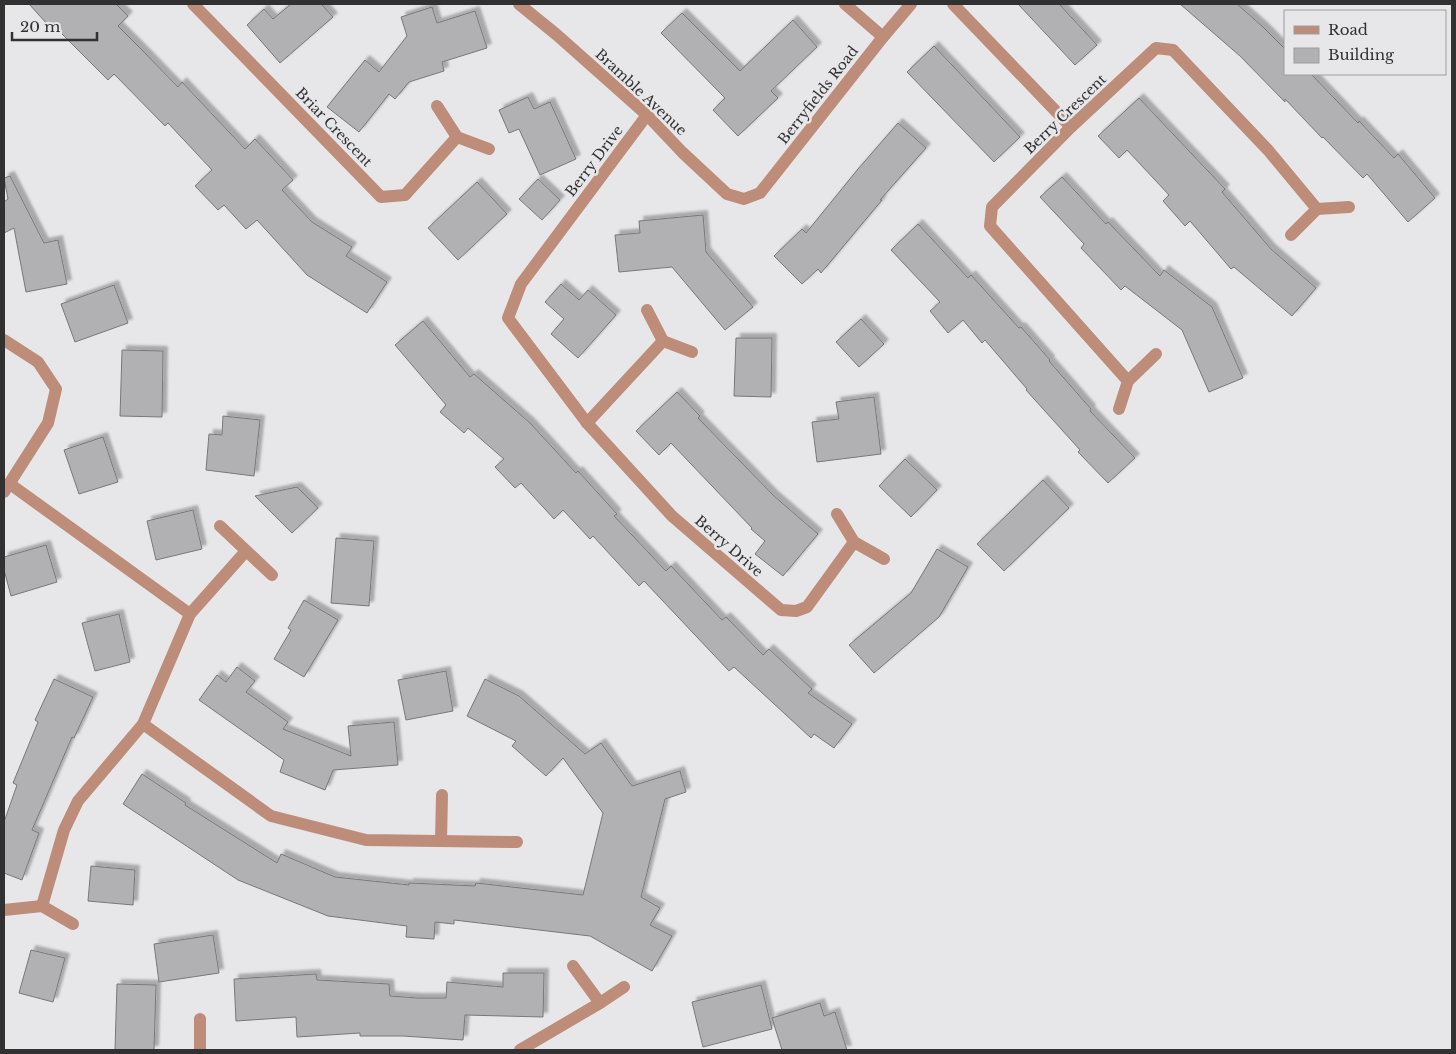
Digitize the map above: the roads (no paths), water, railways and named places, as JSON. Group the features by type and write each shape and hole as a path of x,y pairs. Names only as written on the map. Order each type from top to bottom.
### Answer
{"street":[{"name":"Briar Crescent","path":"194,4 380,197 405,195 457,137"},
{"name":"Bramble Avenue","path":"519,4 647,115 682,152 727,194 744,199"},
{"path":"845,4 883,37"},
{"name":"Berryfields Road","path":"744,199 760,193 911,4"},
{"path":"953,4 1071,127"},
{"name":"Berry Crescent","path":"1128,381 990,226 992,207 1071,127 1156,48 1173,50 1268,150 1317,209"},
{"path":"437,106 457,137 489,149"},
{"name":"Berry Drive","path":"647,115 521,284 508,318 586,423 672,516 781,610 796,611 807,607 854,542"},
{"path":"1291,235 1317,209 1349,207"},
{"path":"647,310 663,341 692,352"},
{"path":"4,340 38,362 56,390 48,423 7,488 190,614"},
{"path":"586,423 663,341"},
{"path":"1119,409 1128,381 1156,354"},
{"path":"838,514 854,542 884,559"},
{"path":"220,526 272,575"},
{"path":"42,906 64,830 78,801 143,724 190,614 246,551"},
{"path":"143,724 271,816 366,840 517,842"},
{"path":"441,841 442,796"},
{"path":"4,910 42,906 74,924"},
{"path":"573,966 600,1004"},
{"path":"520,1050 600,1004 624,987"},
{"path":"200,1019 200,1050"}]}
